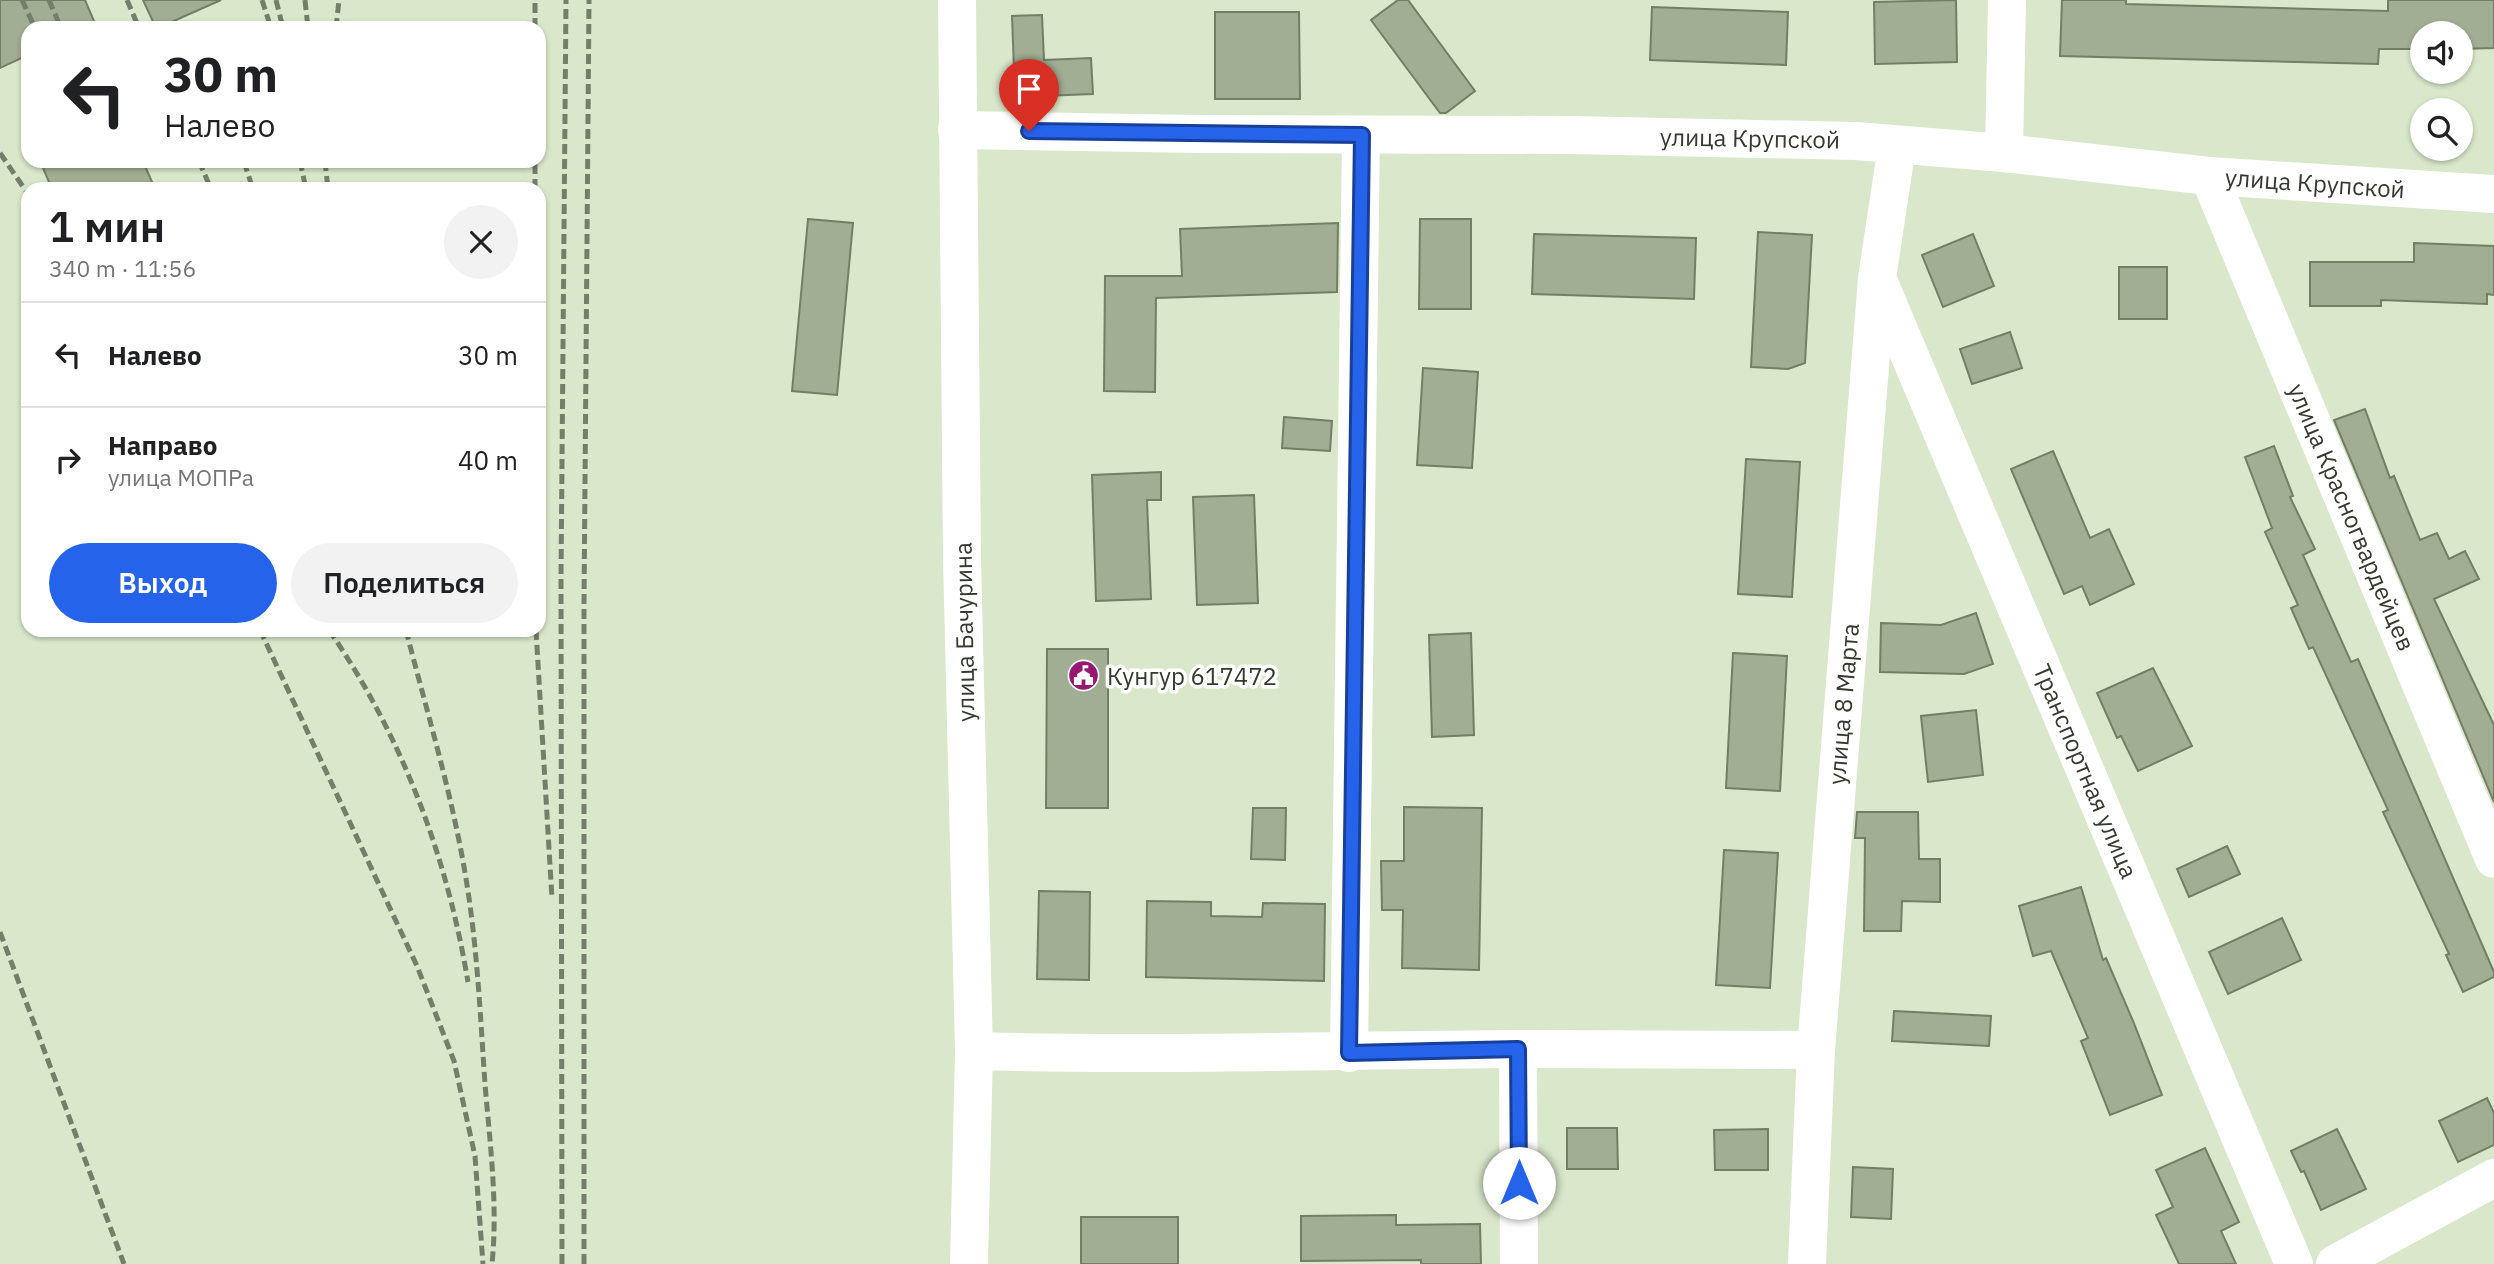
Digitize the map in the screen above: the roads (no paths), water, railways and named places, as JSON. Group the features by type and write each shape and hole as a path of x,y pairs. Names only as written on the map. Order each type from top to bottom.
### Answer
{"street":[{"name":"улица Бачурина","path":"957,0 961,559 974,1051 969,1264"},
{"path":"2004,153 2007,0"},
{"name":"улица Крупской","path":"957,130 1755,137 1856,141 2004,153 2209,176 2494,194"},
{"path":"1349,1053 1362,135"},
{"name":"улица 8 Марта","path":"1807,1264 1816,1050 1877,278 1897,146"},
{"name":"улица Красногвардейцев","path":"2209,176 2494,859"},
{"name":"Транспортная улица","path":"1877,278 2294,1264"},
{"path":"974,1051 1349,1053 1518,1049 1816,1050"},
{"path":"1518,1049 1520,1264"},
{"path":"2335,1264 2494,1178"}],"railway":[{"path":"22,0 32,21"},
{"path":"49,0 58,21"},
{"path":"127,0 136,21"},
{"path":"262,0 269,21"},
{"path":"276,0 281,21"},
{"path":"305,0 307,21"},
{"path":"337,21 339,0"},
{"path":"535,0 535,21"},
{"path":"562,1264 561,578 566,0"},
{"path":"584,1264 584,604 589,0"},
{"path":"0,153 21,184"},
{"path":"202,168 208,182"},
{"path":"246,168 251,182"},
{"path":"302,168 304,182"},
{"path":"326,168 327,182"},
{"path":"535,168 535,182"},
{"path":"263,637 417,966 454,1061 475,1156 483,1264"},
{"path":"334,637 379,712 418,799 448,889 468,982"},
{"path":"408,637 452,807 472,921 493,1174 492,1264"},
{"path":"536,637 552,899"},
{"path":"0,932 124,1264"}],"place":[{"name":"Кунгур 617472","path":"1084,676"}]}
